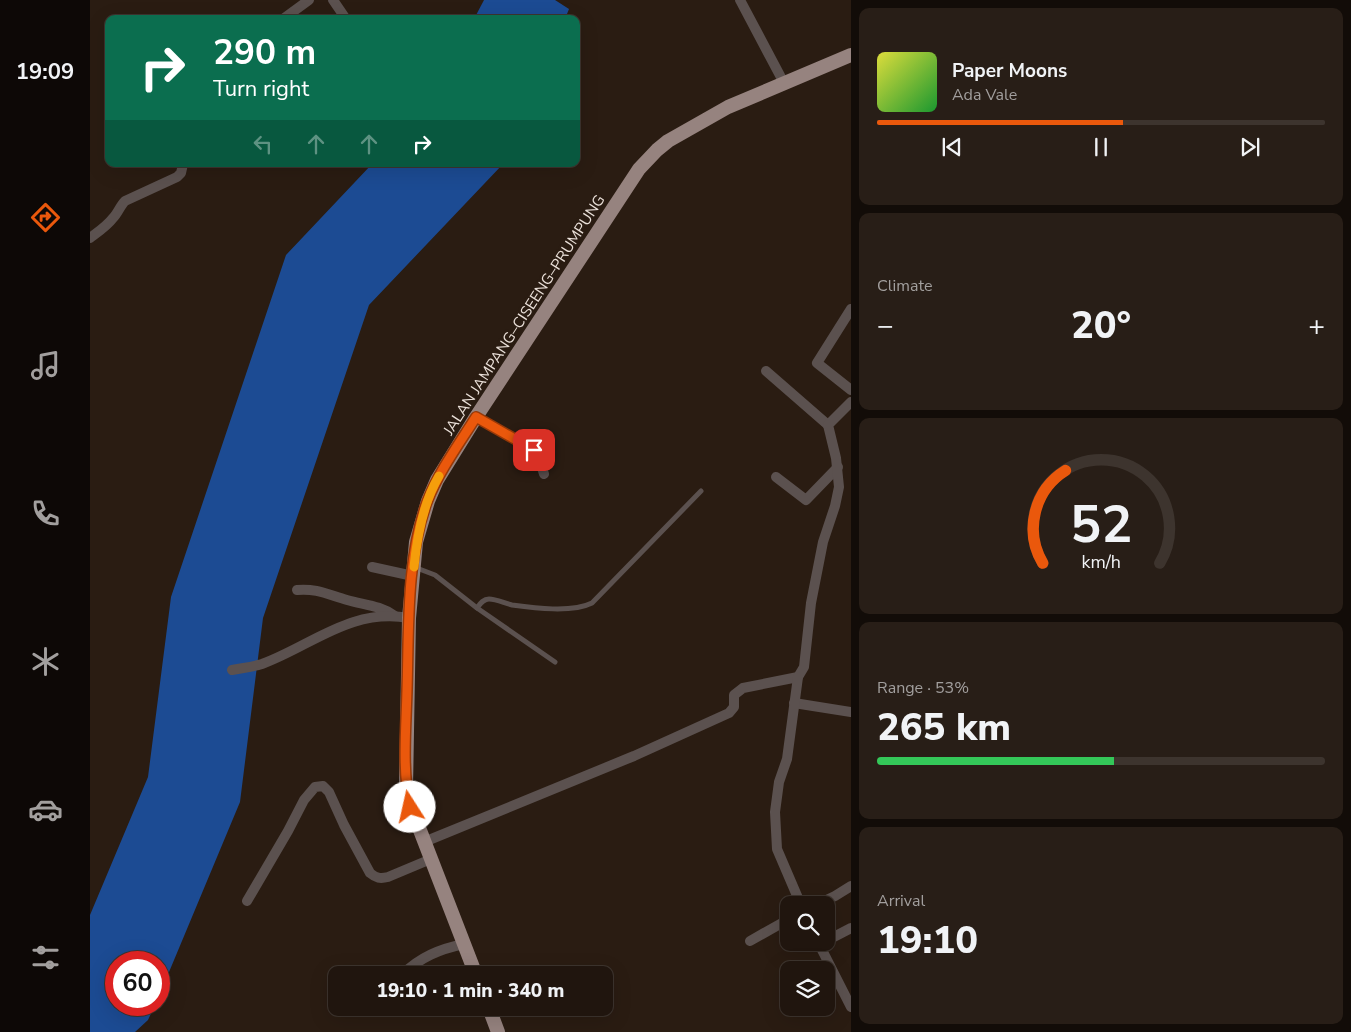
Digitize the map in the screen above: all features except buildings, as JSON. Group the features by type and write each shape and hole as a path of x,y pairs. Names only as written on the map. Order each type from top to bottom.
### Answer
{"main road":[{"name":"JALAN JAMPANG–CISEENG–PRUMPUNG","path":"473,966 410,807 406,788 402,617 413,572 416,542 428,501 437,480 476,417 647,159 676,136 728,107 851,55"},
{"path":"492,1016 498,1032"}],"street":[{"path":"288,15 309,0"},
{"path":"333,0 343,15"},
{"path":"740,0 784,83"},
{"path":"90,238 110,222 125,201 177,177 181,174 182,167"},
{"path":"851,309 817,363 851,390"},
{"path":"766,371 828,425 838,467 839,487 823,542 805,641 804,667 798,677 787,759 777,796 776,840 781,858 797,896"},
{"path":"828,425 851,402"},
{"path":"476,417 534,450 538,455 544,474"},
{"path":"776,477 806,500 838,467"},
{"path":"372,568 413,572"},
{"path":"297,590 320,591 348,600 377,606 402,617"},
{"path":"232,670 263,663 350,622 402,617"},
{"path":"424,842 634,756 729,712 734,708 734,695 740,689 798,677"},
{"path":"794,703 851,712"},
{"path":"247,901 304,800 317,786 323,786 329,792 344,825 370,873 376,877 388,877 431,859"},
{"path":"835,896 851,886"},
{"path":"750,941 780,924"},
{"path":"835,936 851,928"},
{"path":"412,966 424,957 442,949 464,944"},
{"path":"826,951 851,1007"}],"lane":[{"path":"477,608 482,602 490,599 510,604 560,608 582,607 592,603 702,491"},
{"path":"413,572 435,575 477,608 555,662"}],"water":[{"path":"484,0 555,0 569,9 567,15 476,15"},
{"path":"369,167 500,167 369,305 263,618 240,802 170,970 170,951 105,951 105,1016 150,1016 148,1020 135,1032 90,1032 90,915 148,777 171,597 286,255"}],"slow traffic":[{"path":"414,567 416,542 422,520 439,476"}],"route":[{"path":"410,807 406,788 409,618 416,542 428,501 437,480 476,417 534,450"}]}
